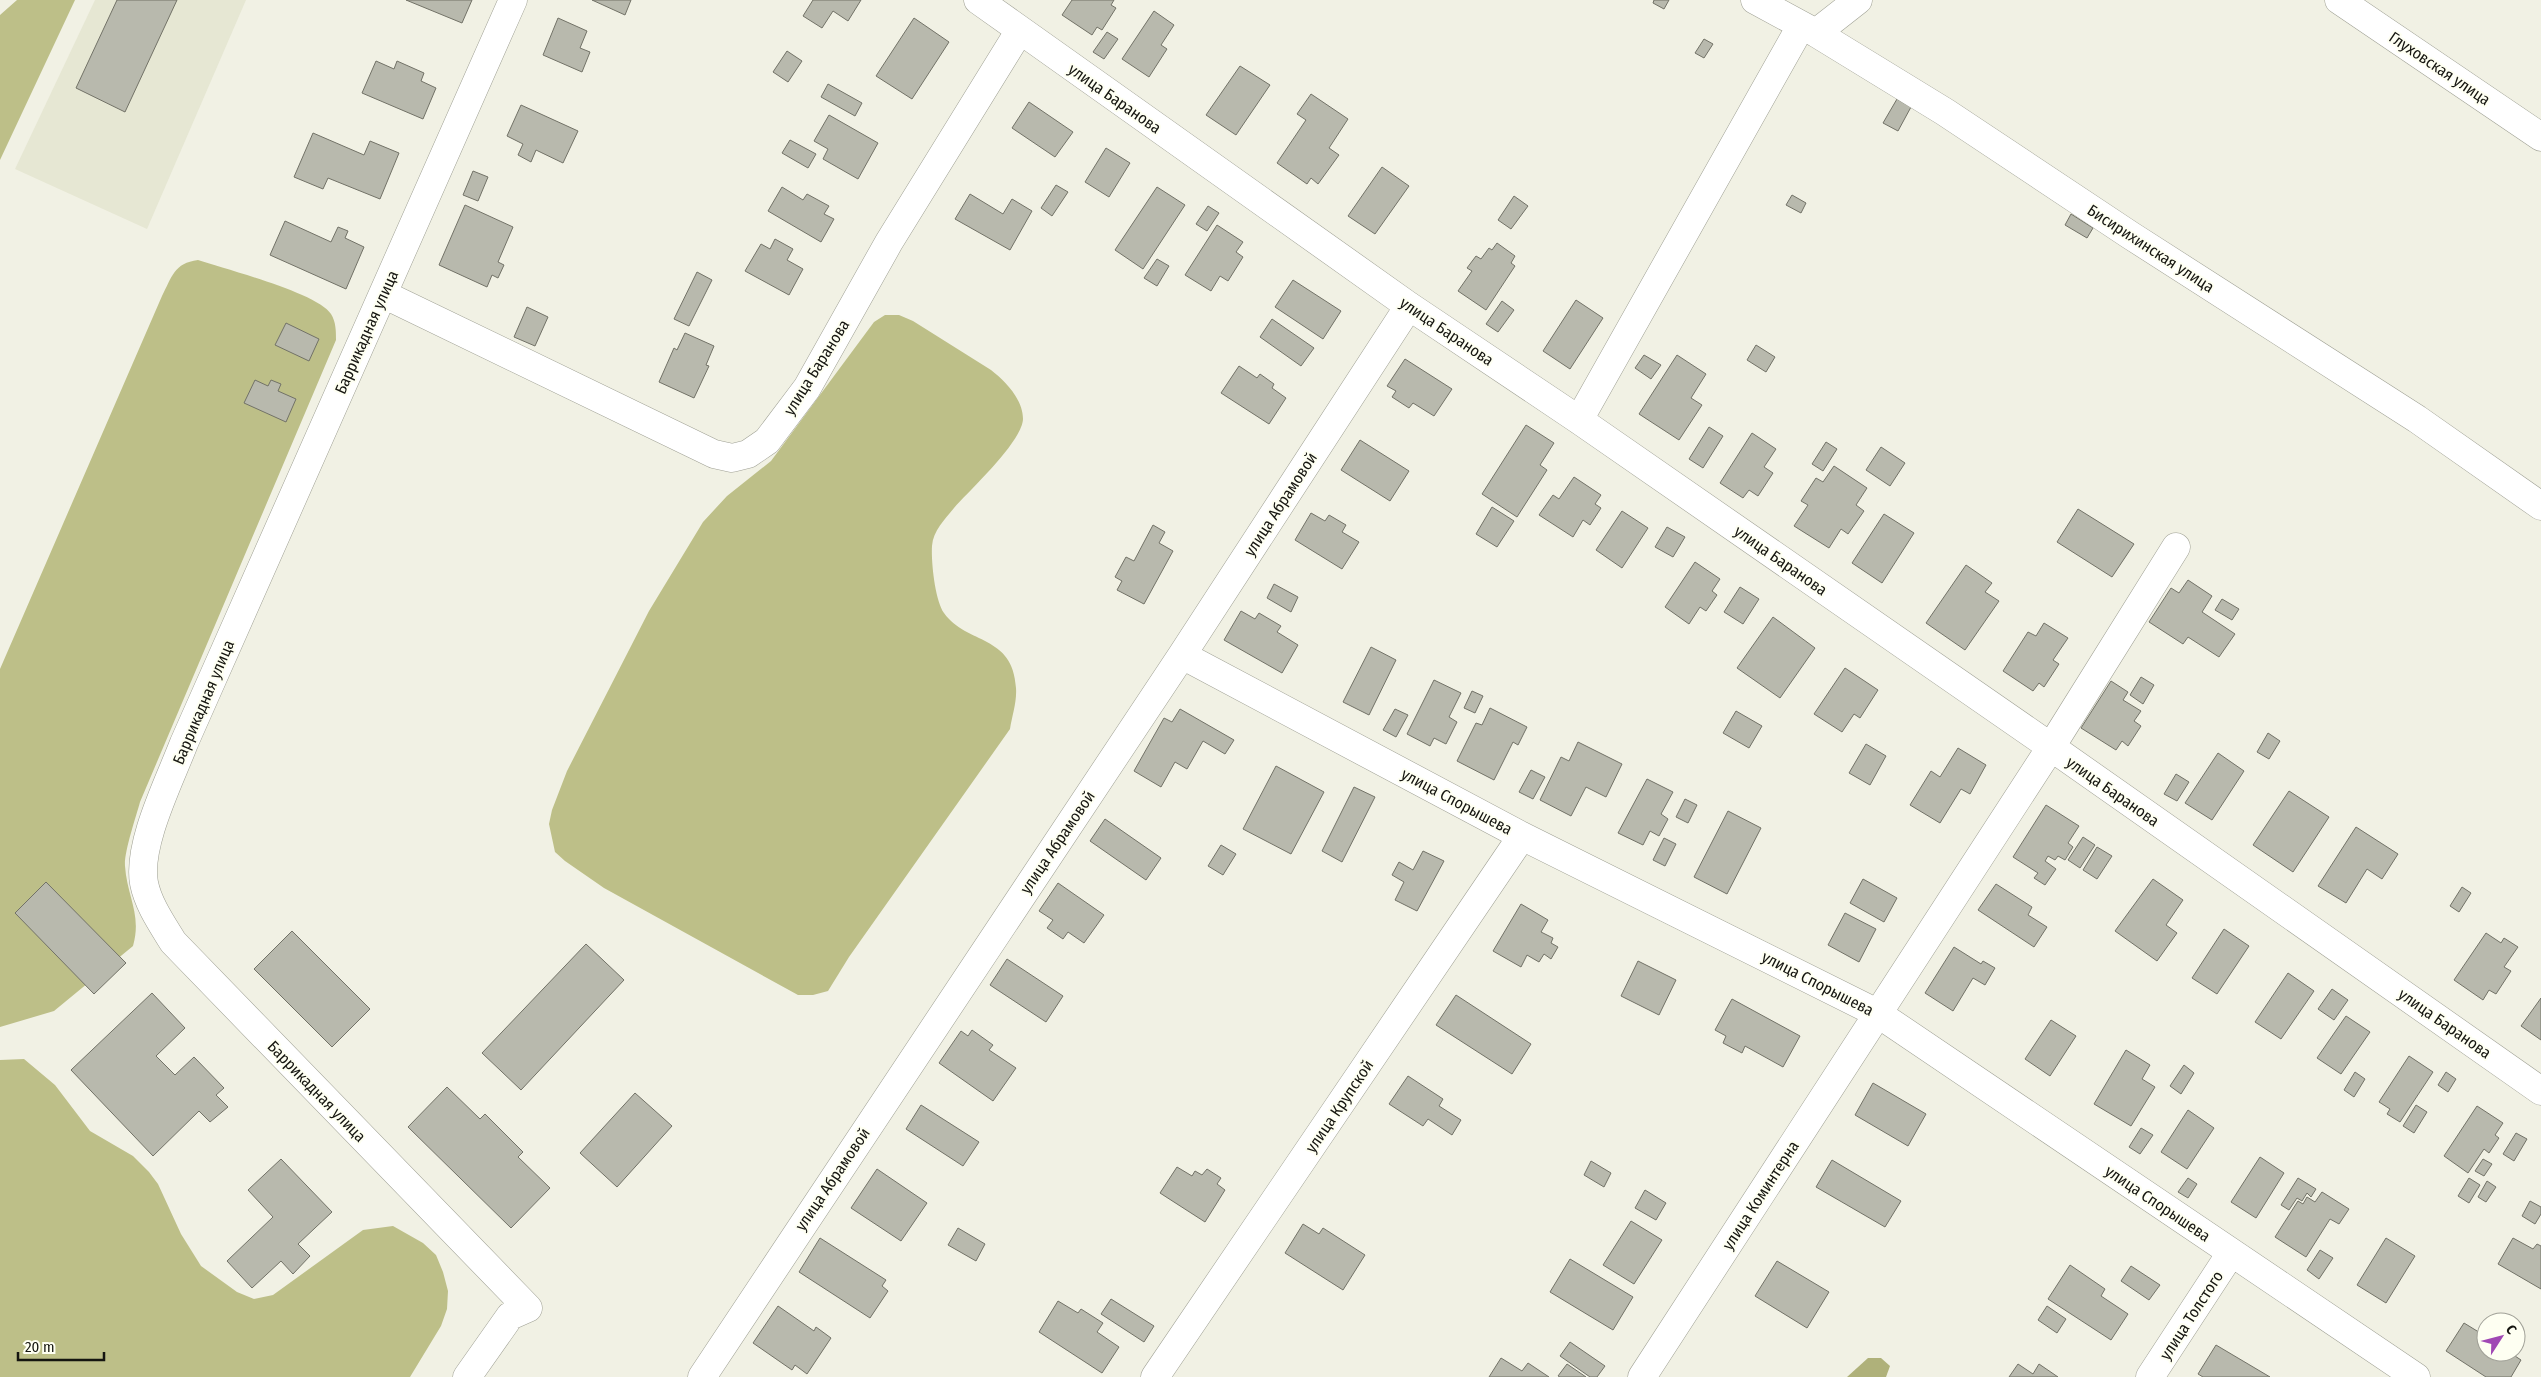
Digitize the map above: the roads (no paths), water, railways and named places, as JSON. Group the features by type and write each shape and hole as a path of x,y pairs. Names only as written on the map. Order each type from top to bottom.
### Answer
{"street":[{"name":"Баррикадная улица","path":"467,1377 510,1316 528,1308 173,942 155,912 144,883 145,844 184,743 513,0"},
{"name":"улица Баранова","path":"978,0 1409,306 1579,420 2051,747 2541,1091"},
{"name":"Бисирихинская улица","path":"1755,0 1808,29 1945,112 2130,235 2417,419 2541,506"},
{"path":"1579,420 1808,29 1858,0"},
{"name":"Глуховская улица","path":"2339,0 2541,137"},
{"name":"улица Баранова","path":"383,294 714,454 732,458 748,454 767,440 807,388 889,242 1020,30"},
{"name":"улица Абрамовой","path":"702,1377 1182,655 1409,306"},
{"name":"улица Коминтерна","path":"1642,1377 2051,747 2176,546"},
{"name":"улица Спорышева","path":"1182,655 1522,836 1877,1013 2231,1254 2416,1377"},
{"name":"улица Крупской","path":"1155,1377 1522,836"},
{"name":"улица Толстого","path":"2150,1377 2231,1254"}]}
